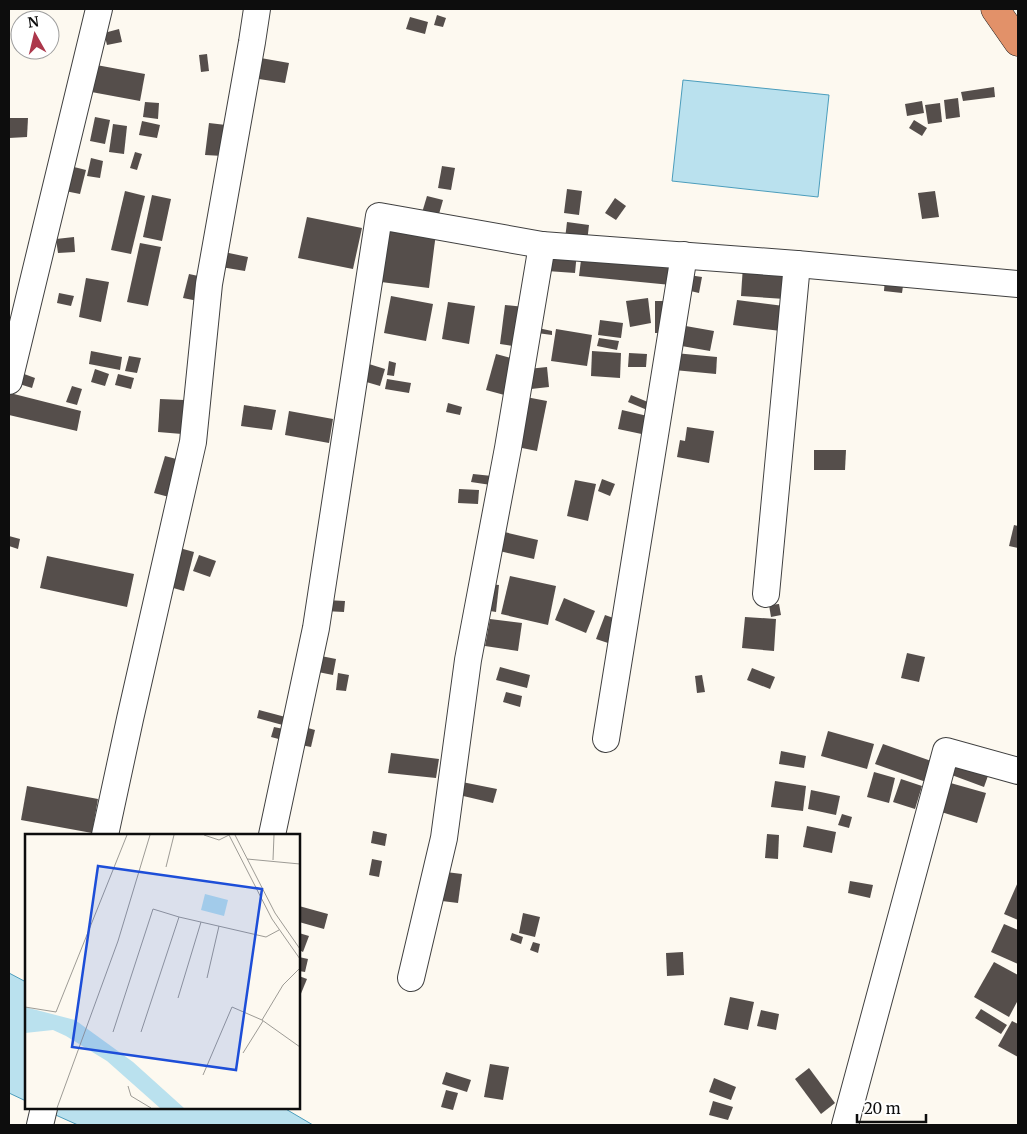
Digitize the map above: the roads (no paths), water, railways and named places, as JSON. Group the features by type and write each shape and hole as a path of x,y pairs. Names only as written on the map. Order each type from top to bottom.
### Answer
{"highway":[{"path":"994,9 1018,42"}],"street":[{"path":"9,381 99,9"},
{"path":"105,834 193,442 209,284 257,9"},
{"path":"272,834 316,628 379,216 542,245 797,264 1018,284"},
{"path":"411,978 444,838 468,660 508,448 542,245"},
{"path":"606,739 684,255"},
{"path":"766,594 797,264"},
{"path":"845,1125 946,751 1018,770"}],"water":[{"path":"683,80 829,95 818,197 672,181"},
{"path":"9,973 25,981 25,1101 9,1093"},
{"path":"42,1109 286,1109 313,1125 78,1125"}]}
